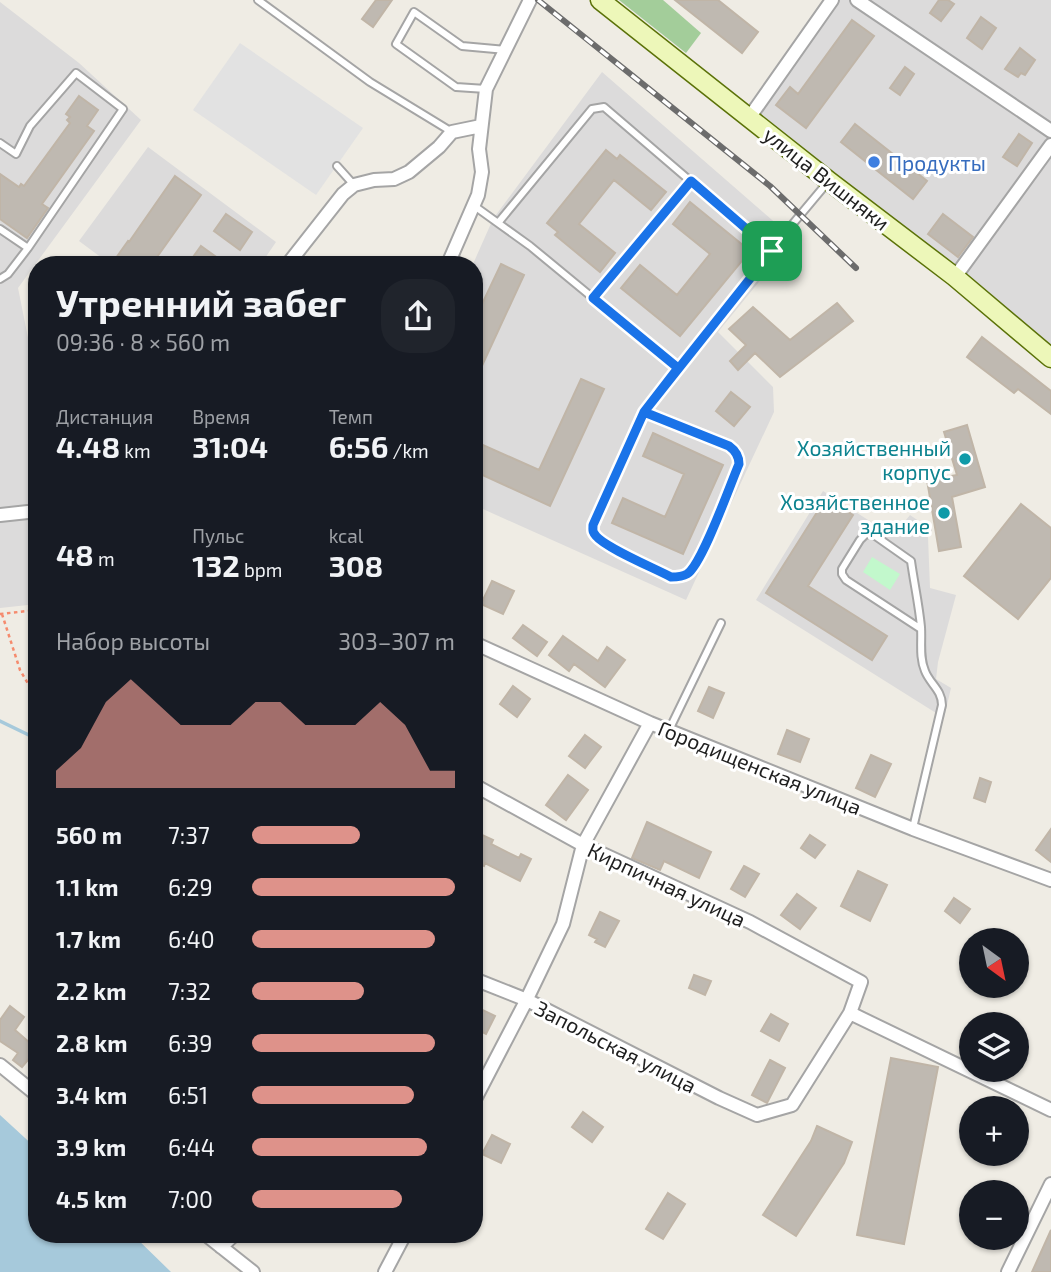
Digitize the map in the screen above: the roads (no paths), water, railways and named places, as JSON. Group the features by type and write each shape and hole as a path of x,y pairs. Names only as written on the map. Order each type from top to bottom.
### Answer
{"street":[{"path":"451,256 478,195 482,172 479,149 486,89 530,0"},
{"name":"улица Вишняки","path":"600,0 956,277 1051,358"},
{"path":"749,118 832,0"},
{"path":"857,0 1051,131"},
{"path":"294,256 342,194 354,185 394,179 409,172 439,147 452,132 481,126"},
{"path":"956,277 1051,145"},
{"path":"0,514 28,512"},
{"name":"Городищенская улица","path":"483,647 650,723 913,829 1051,880"},
{"path":"483,1084 564,924 583,845 650,723"},
{"name":"Кирпичная улица","path":"483,790 583,845 750,922 861,982 850,1013"},
{"name":"Запольская улица","path":"483,983 527,1000 757,1115 792,1105 850,1013"},
{"path":"850,1013 1051,1110"},
{"path":"0,1065 28,1088"},
{"path":"1008,1272 1051,1184"},
{"path":"216,1243 253,1272"},
{"path":"221,1247 225,1243"},
{"path":"385,1272 400,1243"}],"lane":[{"path":"258,0 370,82 452,132"},
{"path":"486,89 456,87 396,44 414,12 462,46 506,50"},
{"path":"0,143 16,154 30,126 76,73 123,109 28,248 8,274 0,279"},
{"path":"498,223 592,109 604,107 772,251"},
{"path":"337,166 354,185"},
{"path":"593,298 691,181"},
{"path":"644,412 729,446 739,458 739,464 700,558 688,573 680,577 671,577 610,546 596,537 593,525 644,412 786,232 830,181"},
{"path":"473,205 530,246 678,368"},
{"path":"0,229 28,248"},
{"path":"913,829 942,698 925,674 921,660 921,629 911,561 874,535 866,534 842,569 842,574 846,580 921,629"},
{"path":"668,730 721,623"}],"water":[{"path":"0,1115 28,1141 28,1243 141,1243 171,1272 0,1272"}],"waterway":[{"path":"0,721 28,735"}],"railway":[{"path":"538,0 770,186 856,268"}],"place":[{"name":"Продукты","path":"874,162"},
{"name":"Хозяйственный корпус","path":"965,459"},
{"name":"Хозяйственное здание","path":"944,513"}]}
